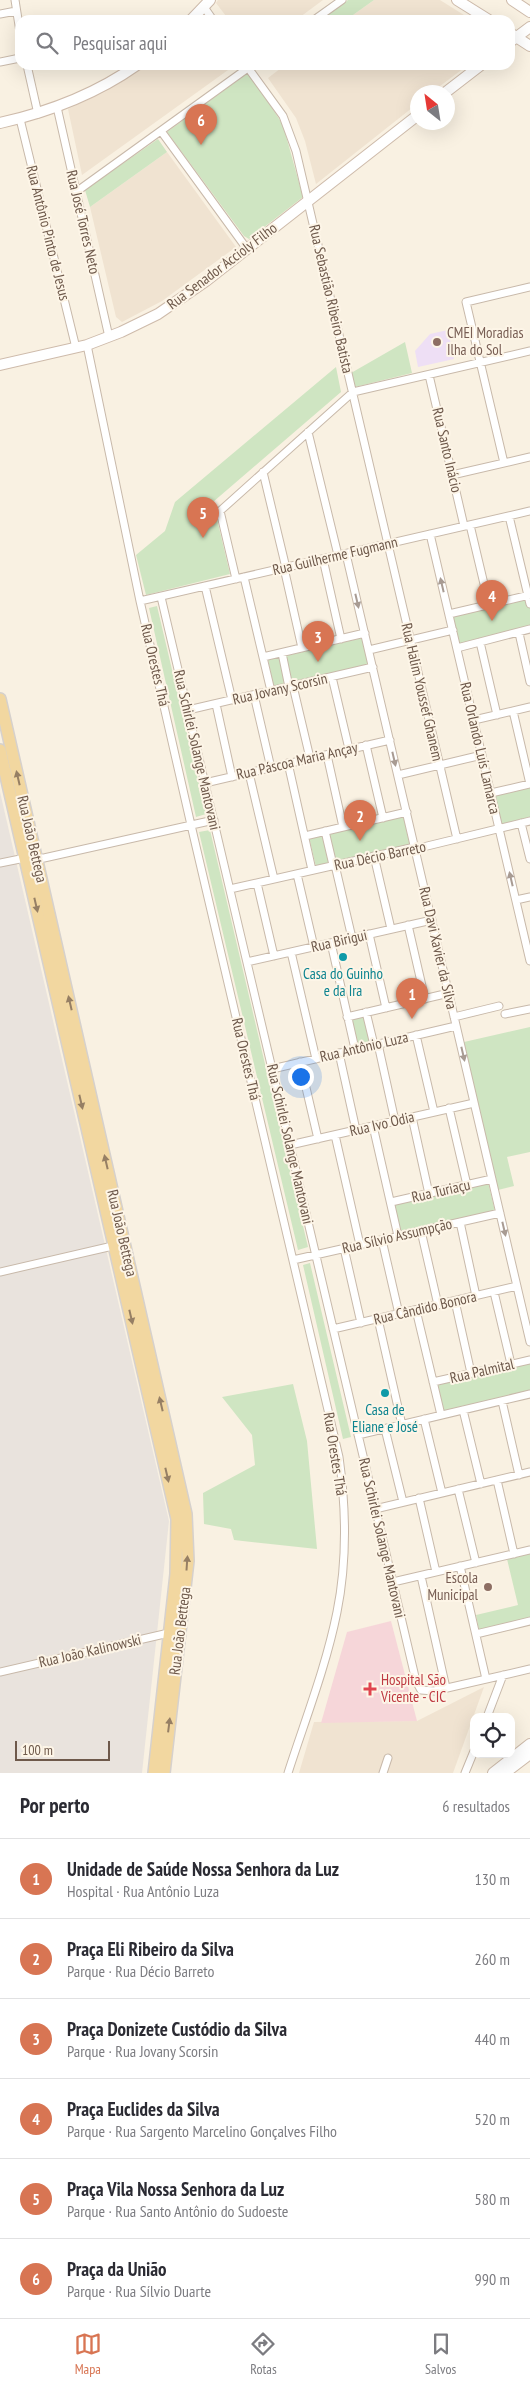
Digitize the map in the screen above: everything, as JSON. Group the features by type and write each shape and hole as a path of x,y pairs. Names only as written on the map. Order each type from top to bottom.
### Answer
{"main road":[{"name":"Rua João Bettega","path":"0,699 31,858 119,1244 176,1519 178,1557 175,1632 164,1773"},
{"name":"Rua João Bettega","path":"0,750 31,858"},
{"name":"Rua João Bettega","path":"154,1773 175,1632"}],"street":[{"path":"15,0 17,15"},
{"path":"321,15 342,0"},
{"path":"458,0 481,15"},
{"path":"512,0 530,12"},
{"path":"196,15 207,3 211,15"},
{"path":"0,14 16,11"},
{"path":"515,36 530,27"},
{"path":"515,39 530,46"},
{"path":"0,62 15,59"},
{"path":"28,70 38,114"},
{"path":"0,123 38,114 57,107 106,84 129,70"},
{"path":"76,192 244,70"},
{"name":"Rua Sebastião Ribeiro Batista","path":"252,70 288,126 308,201 388,544"},
{"path":"455,85 475,70"},
{"name":"Rua José Torres Neto","path":"57,107 109,337"},
{"name":"Rua Antônio Pinto de Jesus","path":"20,119 76,348"},
{"name":"Rua Senador Accioly Filho","path":"0,365 87,345 146,321 173,305 410,121"},
{"path":"161,131 247,249"},
{"path":"504,463 466,302 530,287"},
{"name":"Rua Orestes Thá","path":"87,345 140,601 339,1457 343,1497 343,1557 340,1594 334,1627 288,1773"},
{"path":"236,579 220,510 352,392 530,351"},
{"name":"Rua Santo Inácio","path":"429,375 452,475 489,605"},
{"path":"308,432 338,556"},
{"path":"452,475 530,457"},
{"path":"263,472 302,648"},
{"name":"Rua Guilherme Fugmann","path":"140,601 530,511"},
{"path":"509,516 530,604"},
{"name":"Rua Orlando Luís Lamarca","path":"430,534 530,961"},
{"name":"Rua Halim Youssef Ghanem","path":"388,544 457,839"},
{"name":"Rua Davi Xavier da Silva","path":"346,554 530,1342"},
{"path":"323,559 341,639"},
{"path":"244,577 271,691"},
{"path":"205,586 232,700"},
{"path":"449,614 529,595"},
{"name":"Rua Schirlei Solange Mantovani","path":"161,596 416,1681 421,1690 429,1692 446,1688"},
{"path":"457,648 530,629"},
{"path":"369,650 452,630"},
{"path":"519,633 530,682"},
{"path":"263,657 365,634"},
{"path":"480,642 497,715"},
{"path":"282,653 310,758"},
{"name":"Rua Jovany Scorsin","path":"188,710 373,667"},
{"path":"332,677 349,749"},
{"path":"254,695 271,768"},
{"path":"216,704 232,777"},
{"path":"474,720 530,707"},
{"path":"491,793 530,784 513,711"},
{"name":"Rua Páscoa Maria Ançay","path":"205,783 390,740"},
{"path":"366,745 382,818"},
{"path":"327,754 343,827"},
{"path":"398,775 482,755"},
{"path":"288,764 312,870"},
{"path":"249,773 274,879"},
{"path":"305,836 406,812"},
{"path":"0,863 214,820"},
{"name":"Rua Décio Barreto","path":"230,889 414,847 419,848 530,821"},
{"path":"522,823 530,859"},
{"path":"325,831 352,938"},
{"path":"374,856 391,929"},
{"path":"297,874 314,947"},
{"path":"258,882 274,956"},
{"path":"516,900 530,897"},
{"name":"Rua Birigui","path":"247,962 432,920"},
{"path":"408,925 425,999"},
{"path":"369,934 386,1008"},
{"path":"331,943 355,1049"},
{"path":"291,952 316,1058"},
{"path":"348,1017 449,993"},
{"path":"454,1017 499,1006"},
{"path":"505,1014 530,1009"},
{"path":"366,1012 396,1121"},
{"name":"Rua Antônio Luza","path":"272,1069 456,1026"},
{"path":"416,1036 434,1112"},
{"path":"339,1053 356,1130"},
{"path":"300,1062 318,1139"},
{"name":"Rua Ivo Odia","path":"290,1145 474,1103"},
{"path":"449,1108 467,1185"},
{"path":"412,1117 429,1194"},
{"path":"373,1126 398,1236"},
{"path":"335,1135 360,1245"},
{"name":"Rua Turiaçu","path":"391,1202 492,1179"},
{"name":"Rua Sílvio Assumpção","path":"293,1260 500,1213"},
{"path":"460,1222 476,1296"},
{"path":"421,1231 438,1305"},
{"path":"382,1240 399,1314"},
{"path":"0,1272 119,1244"},
{"path":"344,1248 361,1322"},
{"name":"Rua Cândido Bonora","path":"333,1329 517,1286"},
{"path":"494,1292 510,1364"},
{"path":"455,1301 471,1373"},
{"path":"416,1310 441,1415"},
{"path":"378,1319 402,1425"},
{"name":"Rua Palmital","path":"433,1382 530,1360"},
{"path":"358,1435 530,1394"},
{"path":"502,1401 519,1475"},
{"path":"463,1410 481,1484"},
{"path":"424,1419 442,1493"},
{"path":"386,1429 403,1502"},
{"path":"375,1509 530,1472"},
{"path":"497,1480 514,1554"},
{"path":"458,1489 476,1563"},
{"path":"419,1498 436,1572"},
{"path":"393,1582 530,1550"},
{"path":"460,1566 486,1679"},
{"path":"421,1576 446,1688 530,1669"},
{"path":"476,1634 530,1621"},
{"name":"Rua João Kalinowski","path":"0,1672 175,1632"},
{"path":"489,1713 503,1675"},
{"path":"493,1773 530,1744"},
{"path":"505,1773 530,1754"},
{"path":"383,1773 388,1758"},
{"path":"465,1773 471,1758"}],"shaded area":[{"path":"218,0 323,0 303,15 225,15 216,3"},
{"path":"374,0 440,0 464,15 353,15"},
{"path":"140,70 228,70 82,175 68,109 105,92"},
{"path":"278,70 461,70 441,85 410,85 410,110 316,184 305,141 296,118 268,78"},
{"path":"167,152 236,247 162,301 122,322 116,317 90,207"},
{"name":"CMEI Moradias Ilha do Sol","path":"448,330 454,359 418,367 415,351 430,334"},
{"path":"0,792 169,1521 142,1773 0,1773"},
{"name":"Hospital São Vicente - CIC","path":"391,1621 417,1721 321,1723 347,1632"},
{"path":"484,1687 475,1713 470,1713 470,1726 453,1773 299,1773 314,1722 417,1721"}],"green space":[{"path":"348,0 374,0 353,15 328,15"},
{"path":"249,72 283,125 303,197 249,239 244,236 167,132"},
{"path":"158,139 167,152 90,207 85,190"},
{"path":"405,342 412,373 355,387 351,373"},
{"path":"336,367 341,392 213,502 230,574 146,595 136,555 165,531 175,502"},
{"path":"530,598 530,626 459,644 452,616"},
{"path":"157,606 206,814 196,817 149,608"},
{"path":"362,638 369,665 274,687 268,660"},
{"path":"530,788 530,817 501,824 494,796"},
{"path":"403,815 410,846 316,867 309,837"},
{"path":"210,830 308,1247 298,1250 199,832"},
{"path":"364,1015 371,1043 358,1046 351,1018"},
{"path":"530,1027 530,1152 507,1157 514,1186 498,1190 464,1042"},
{"path":"488,1182 495,1211 401,1233 394,1204"},
{"path":"310,1263 351,1437 343,1439 303,1265"},
{"path":"530,1363 530,1393 443,1412 436,1385"},
{"path":"293,1384 307,1441 317,1549 234,1540 231,1529 204,1524 203,1493 255,1465 252,1435 222,1397"},
{"path":"530,1554 530,1618 479,1630 476,1615 518,1605 507,1559"}],"place":[{"name":"Praça da União","path":"201,145"},
{"name":"CMEI Moradias Ilha do Sol","path":"437,342"},
{"name":"Praça Vila Nossa Senhora da Luz","path":"203,538"},
{"name":"Praça Euclides da Silva","path":"492,621"},
{"name":"Praça Donizete Custódio da Silva","path":"318,662"},
{"name":"Praça Eli Ribeiro da Silva","path":"360,841"},
{"name":"Casa do Guinho e da Ira","path":"343,957"},
{"name":"Unidade de Saúde Nossa Senhora da Luz","path":"412,1019"},
{"name":"Casa de Eliane e José","path":"385,1393"},
{"name":"Escola Municipal","path":"488,1587"},
{"name":"Hospital São Vicente - CIC","path":"370,1689"}]}
